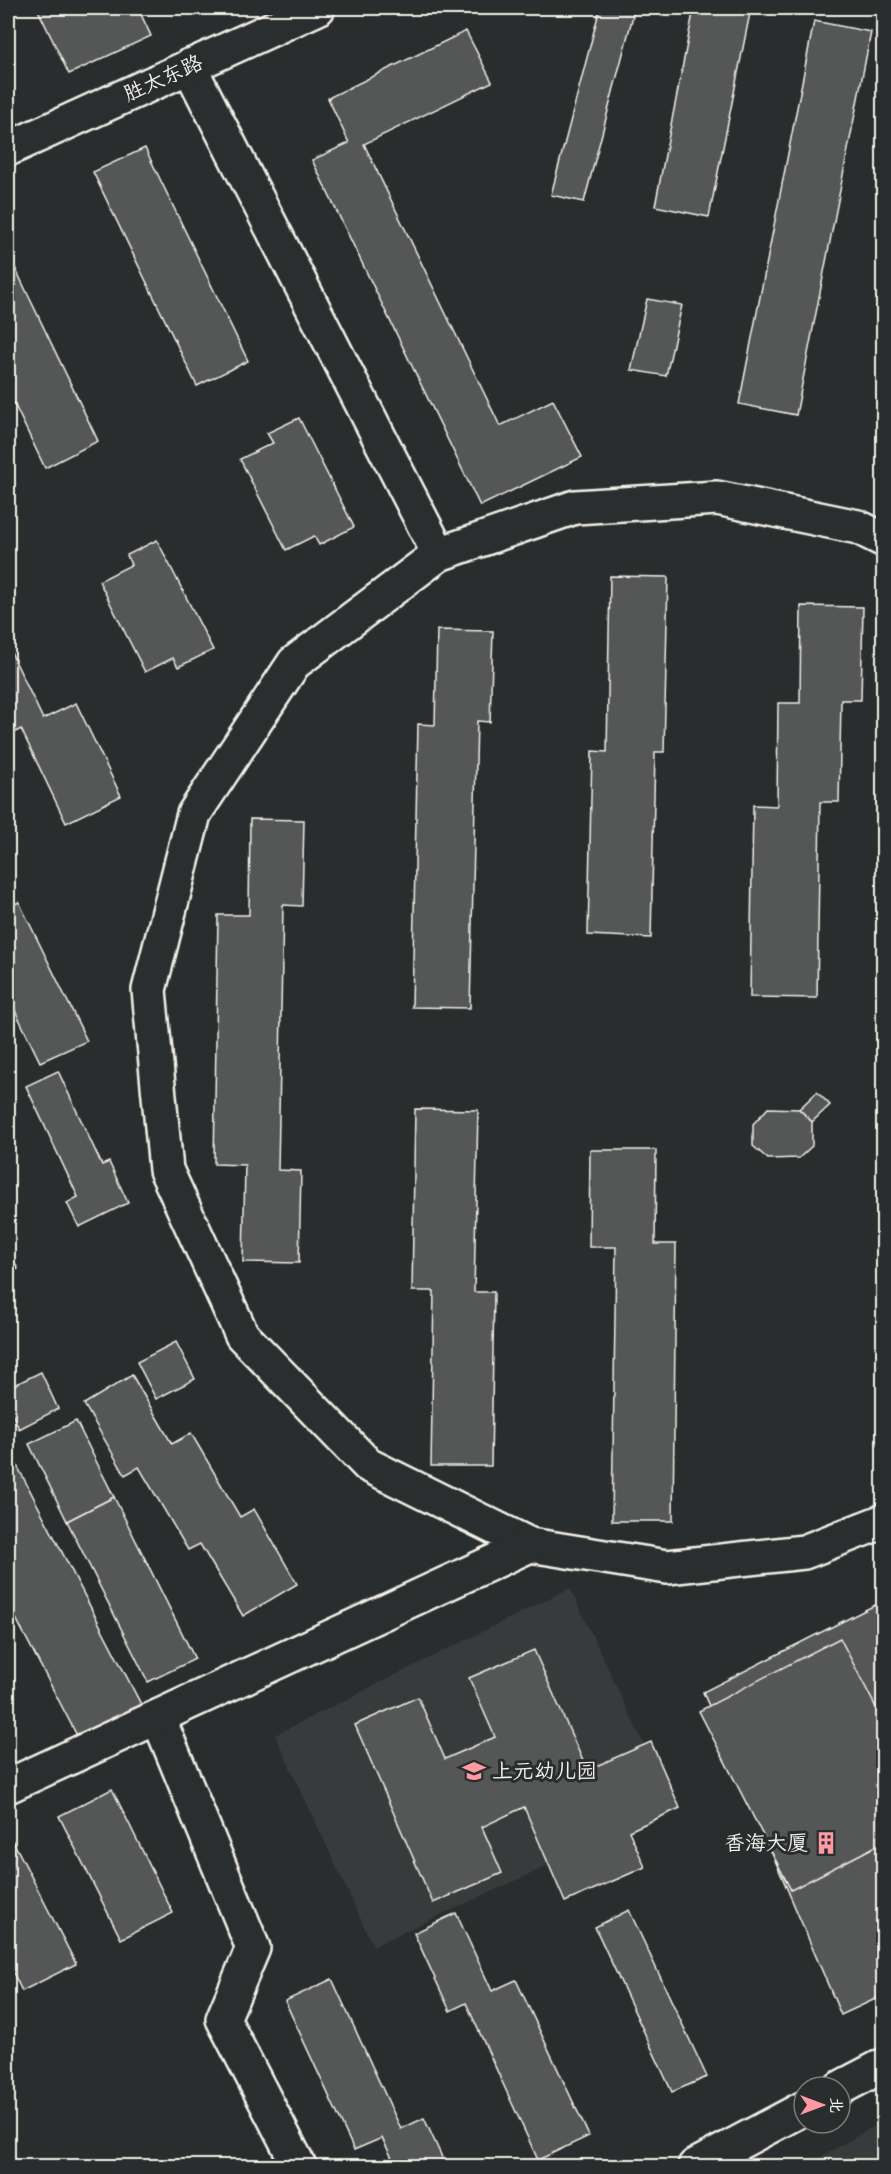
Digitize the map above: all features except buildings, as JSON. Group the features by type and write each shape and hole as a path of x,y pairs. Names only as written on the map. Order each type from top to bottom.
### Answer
{"street":[{"name":"胜太东路","path":"8,149 318,8"},
{"path":"189,66 439,554"},
{"path":"875,532 717,498 575,507 439,554 294,663 194,813 149,990 166,1170 242,1335 368,1465 530,1545 667,1567 804,1552 884,1521"},
{"path":"8,1786 530,1545"},
{"path":"158,1717 253,1948 223,2019 299,2166"},
{"path":"852,2082 884,2065"},
{"path":"695,2166 792,2114"}],"shaded area":[{"name":"上元幼儿园","path":"570,1588 674,1808 373,1946 275,1735"},
{"path":"883,2121 883,2166 805,2166"}],"place":[{"name":"上元幼儿园","path":"474,1771"},
{"name":"香海大厦","path":"826,1843"}]}
